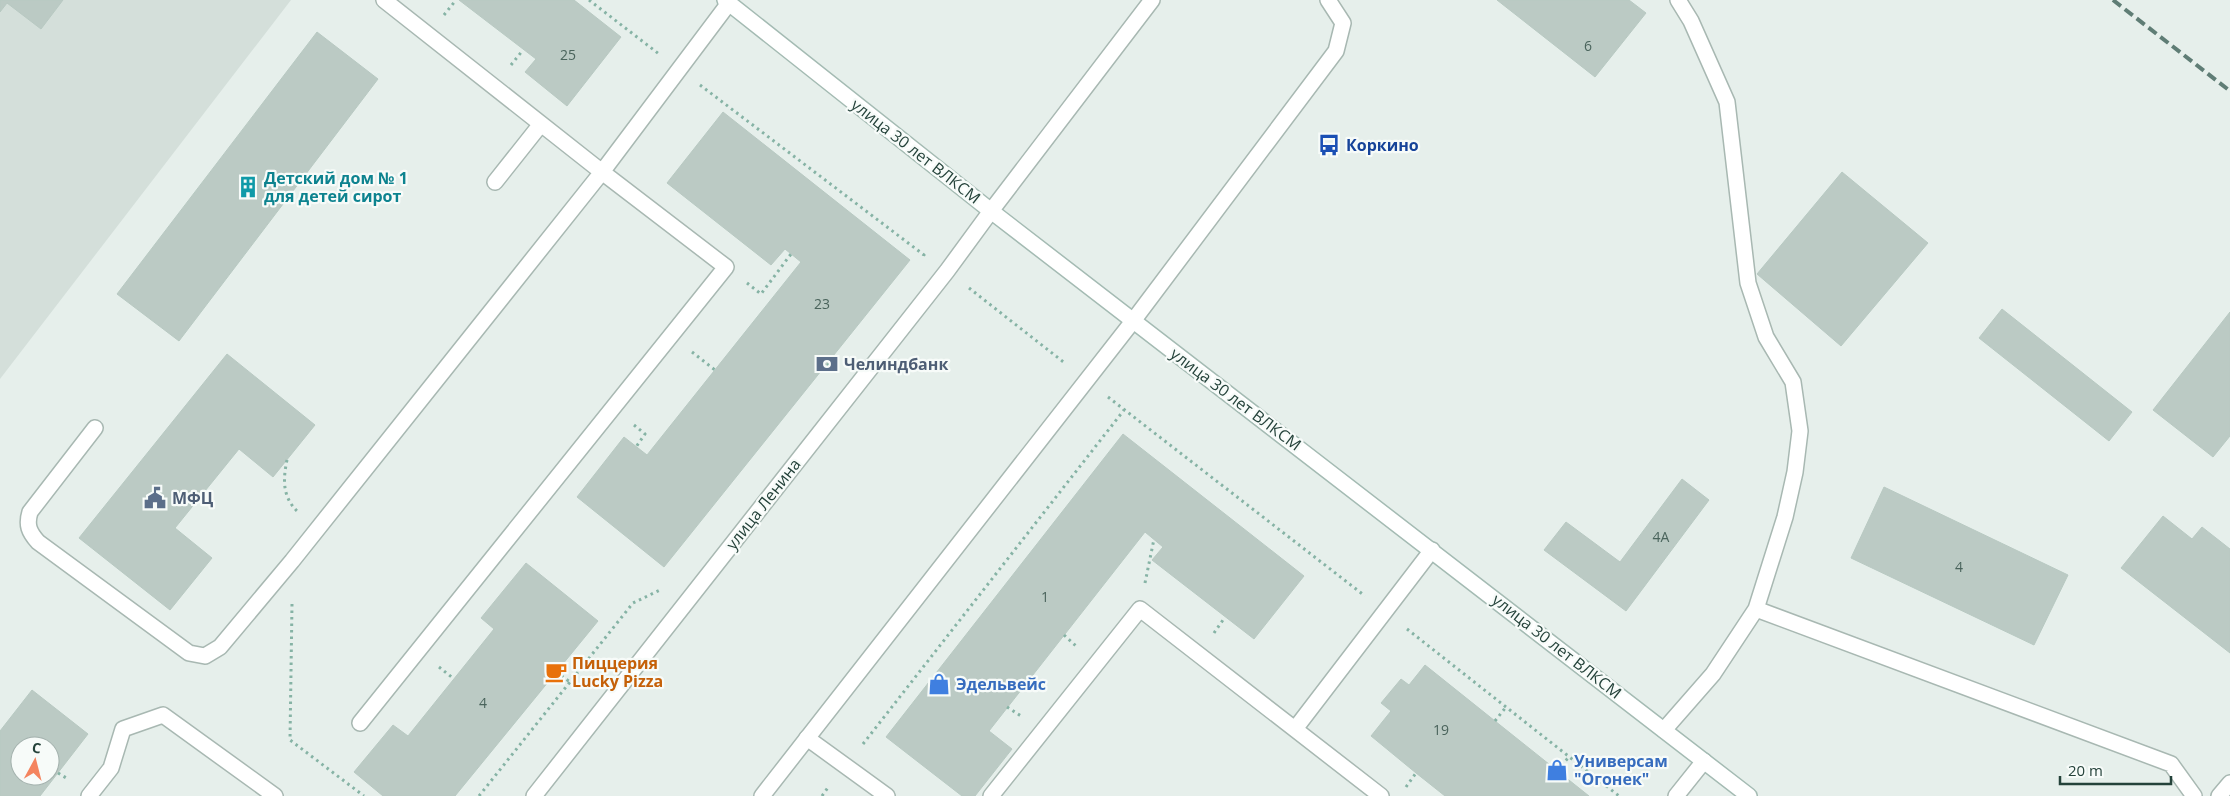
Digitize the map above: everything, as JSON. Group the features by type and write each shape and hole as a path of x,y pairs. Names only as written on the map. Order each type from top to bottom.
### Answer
{"street":[{"path":"360,723 726,267 384,0"},
{"name":"улица Ленина","path":"534,796 946,271 1152,0"},
{"path":"762,796 1087,381 1336,51 1343,23 1328,0"},
{"path":"1664,730 1713,674 1756,609 1785,517 1796,472 1800,430 1793,382 1766,337 1748,283 1726,102 1692,21 1678,0"},
{"path":"95,428 30,512 27,522 29,532 38,542 189,653 205,656 213,653 318,530 602,172 680,70 727,2"},
{"name":"улица 30 лет ВЛКСМ","path":"727,2 991,211 1749,796"},
{"path":"495,182 541,124"},
{"path":"1295,730 1432,550"},
{"path":"991,796 1140,609 1382,796"},
{"path":"1756,609 2171,764 2194,796"},
{"path":"89,796 111,768 123,729 163,715 275,796"},
{"path":"807,738 887,796"},
{"path":"1676,796 1704,761"},
{"path":"2218,796 2230,782"}],"path":[{"path":"589,0 946,271 1124,410 822,796"},
{"path":"726,267 761,294 791,254"},
{"path":"918,263 924,256"},
{"path":"829,377 841,361"},
{"path":"827,364 835,369"},
{"path":"287,460 284,481 286,496 292,506 318,530"},
{"path":"1140,609 1154,539"},
{"path":"292,561 290,740 364,796"},
{"path":"479,796 633,603 664,588"},
{"path":"556,672 570,682"},
{"path":"1495,721 1506,707"},
{"path":"1557,770 1569,757"}],"shaded area":[{"path":"0,0 291,0 0,379"}],"building":[{"path":"0,0 63,0 41,29 7,3 0,12"},
{"path":"459,0 574,0 621,37 567,106 525,72 536,59"},
{"path":"1497,0 1629,0 1646,13 1595,77"},
{"name":"Детский дом № 1 для детей сирот","path":"317,32 378,79 179,341 117,294"},
{"path":"723,112 910,260 664,567 577,497 624,437 647,455 801,262 785,249 771,265 667,183"},
{"path":"1842,172 1928,243 1841,346 1757,274"},
{"path":"2002,309 2132,412 2109,441 1979,338"},
{"path":"2230,312 2230,436 2213,457 2153,410"},
{"name":"МФЦ","path":"227,354 315,425 273,477 239,449 175,528 212,558 170,610 79,538"},
{"path":"1123,434 1304,576 1254,639 1152,560 1163,547 1145,532 989,731 1012,749 975,796 962,796 886,737"},
{"path":"1682,479 1709,500 1626,611 1544,550 1566,522 1620,562"},
{"path":"1884,487 2068,575 2034,645 1851,558"},
{"path":"2163,516 2192,539 2202,527 2230,549 2230,653 2121,568"},
{"path":"526,563 598,621 455,796 383,796 354,772 393,725 408,736 494,629 481,618"},
{"path":"1425,665 1589,796 1445,796 1416,773 1371,736 1391,711 1381,703 1401,679 1409,685"},
{"path":"32,690 88,734 60,770 60,736 10,736 10,786 48,786 40,796 0,796 0,731"}],"railway":[{"path":"2113,0 2230,91"}],"place":[{"name":"Коркино","path":"1329,145"},
{"name":"Детский дом № 1 для детей сирот","path":"248,187"},
{"name":"Челиндбанк","path":"827,364"},
{"name":"МФЦ","path":"155,498"},
{"name":"Пиццерия Lucky Pizza","path":"556,672"},
{"name":"Эдельвейс","path":"939,684"},
{"name":"Универсам \"Огонек\"","path":"1557,770"}]}
